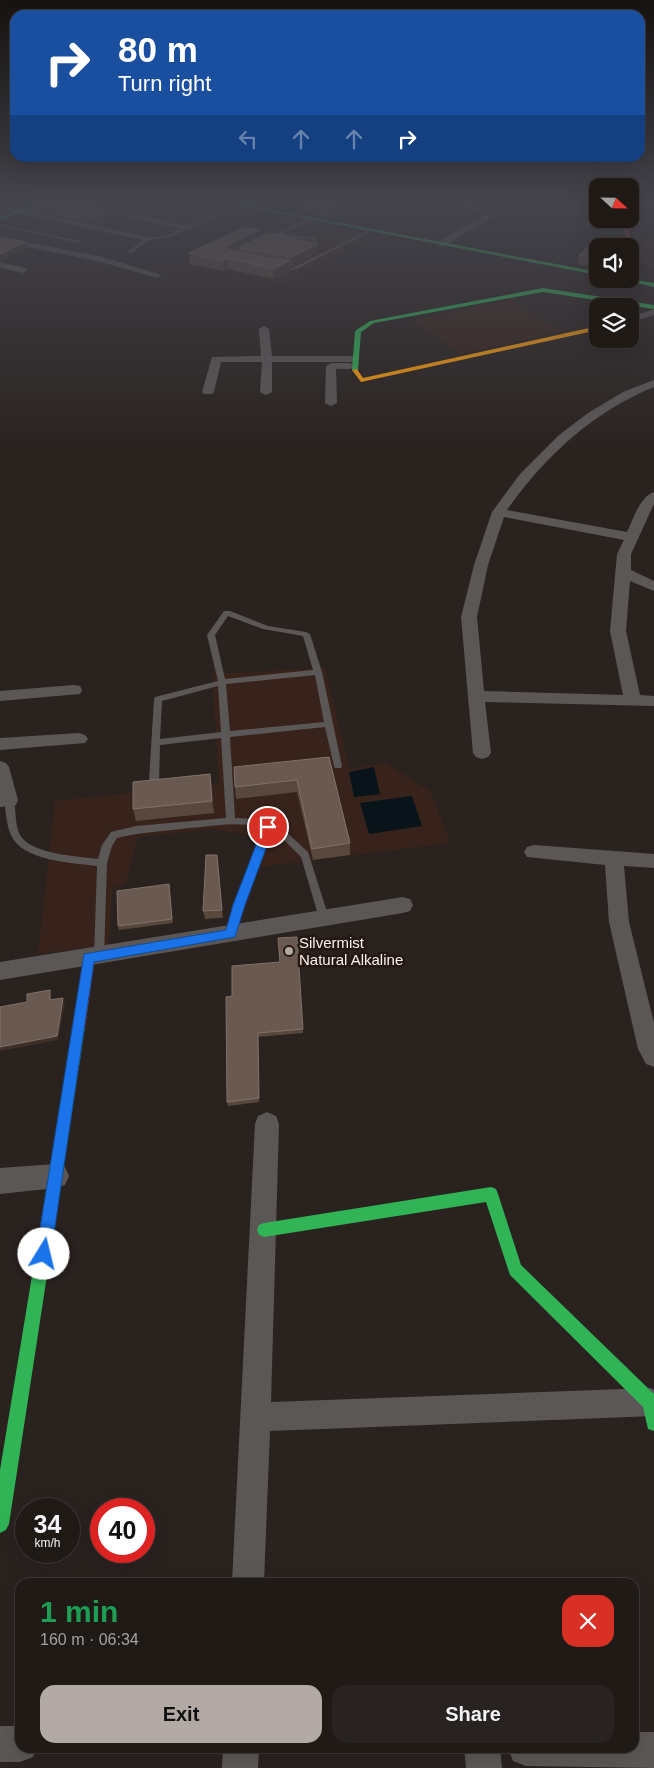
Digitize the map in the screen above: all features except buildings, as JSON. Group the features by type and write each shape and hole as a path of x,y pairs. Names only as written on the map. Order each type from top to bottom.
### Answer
{"main road":[{"path":"589,330 361,380 354,362 358,331 372,322 543,290 654,307"},
{"path":"0,1524 56,1176 94,957"},
{"path":"264,1230 491,1194 515,1270 652,1413"}],"street":[{"path":"639,317 654,312"},
{"path":"264,329 267,359 266,392"},
{"path":"208,392 216,359 354,362"},
{"path":"331,403 331,366 354,362"},
{"path":"482,753 468,617 481,565 499,512 524,477 563,438 592,415 627,394 654,383"},
{"path":"633,701 618,631 624,554 631,537 654,496"},
{"path":"499,512 631,537"},
{"path":"624,572 654,587"},
{"path":"0,696 74,690"},
{"path":"477,696 654,702"},
{"path":"0,744 79,739"},
{"path":"0,767 5,800"},
{"path":"534,852 654,860"},
{"path":"614,858 619,922 649,1049 654,1057"},
{"path":"0,971 94,957 403,904"},
{"path":"248,1578 267,1124"},
{"path":"0,1181 56,1176"},
{"path":"256,1417 652,1413"},
{"path":"0,1744 15,1744"},
{"path":"639,1750 654,1750"},
{"path":"240,1768 241,1753"},
{"path":"482,1753 484,1768"}],"lane":[{"path":"231,821 222,682 211,635 228,612 252,624 280,633 306,634 318,672 338,766"},
{"path":"154,781 158,699 222,682 318,672"},
{"path":"156,742 329,724"},
{"path":"5,800 16,837 29,849 102,863"},
{"path":"94,957 102,863 107,845 114,835 136,830 231,821 255,822 282,833 305,854 324,918"},
{"path":"231,934 239,905 268,827"}],"shaded area":[{"path":"511,300 561,332 460,354 413,320"},
{"path":"325,668 350,769 386,763 431,792 450,843 259,867 267,838 212,829 138,837 125,885 113,887 108,945 38,954 55,801 219,783 212,674"},
{"path":"374,767 380,794 354,797 349,772"},
{"path":"412,796 422,826 369,834 360,803"}],"traffic: fast":[{"path":"355,370 358,331 372,322 543,290 654,307"},
{"path":"0,1524 79,1027"},
{"path":"264,1230 491,1194 515,1270 651,1403 654,1423"}],"traffic: slow":[{"path":"355,370 361,380 589,330"}],"traffic: jam":[{"path":"79,1027 89,958"}],"place":[{"name":"Silvermist Natural Alkaline","path":"289,951"}],"route":[{"path":"44,1254 89,958 231,934 239,905 268,827"}]}
